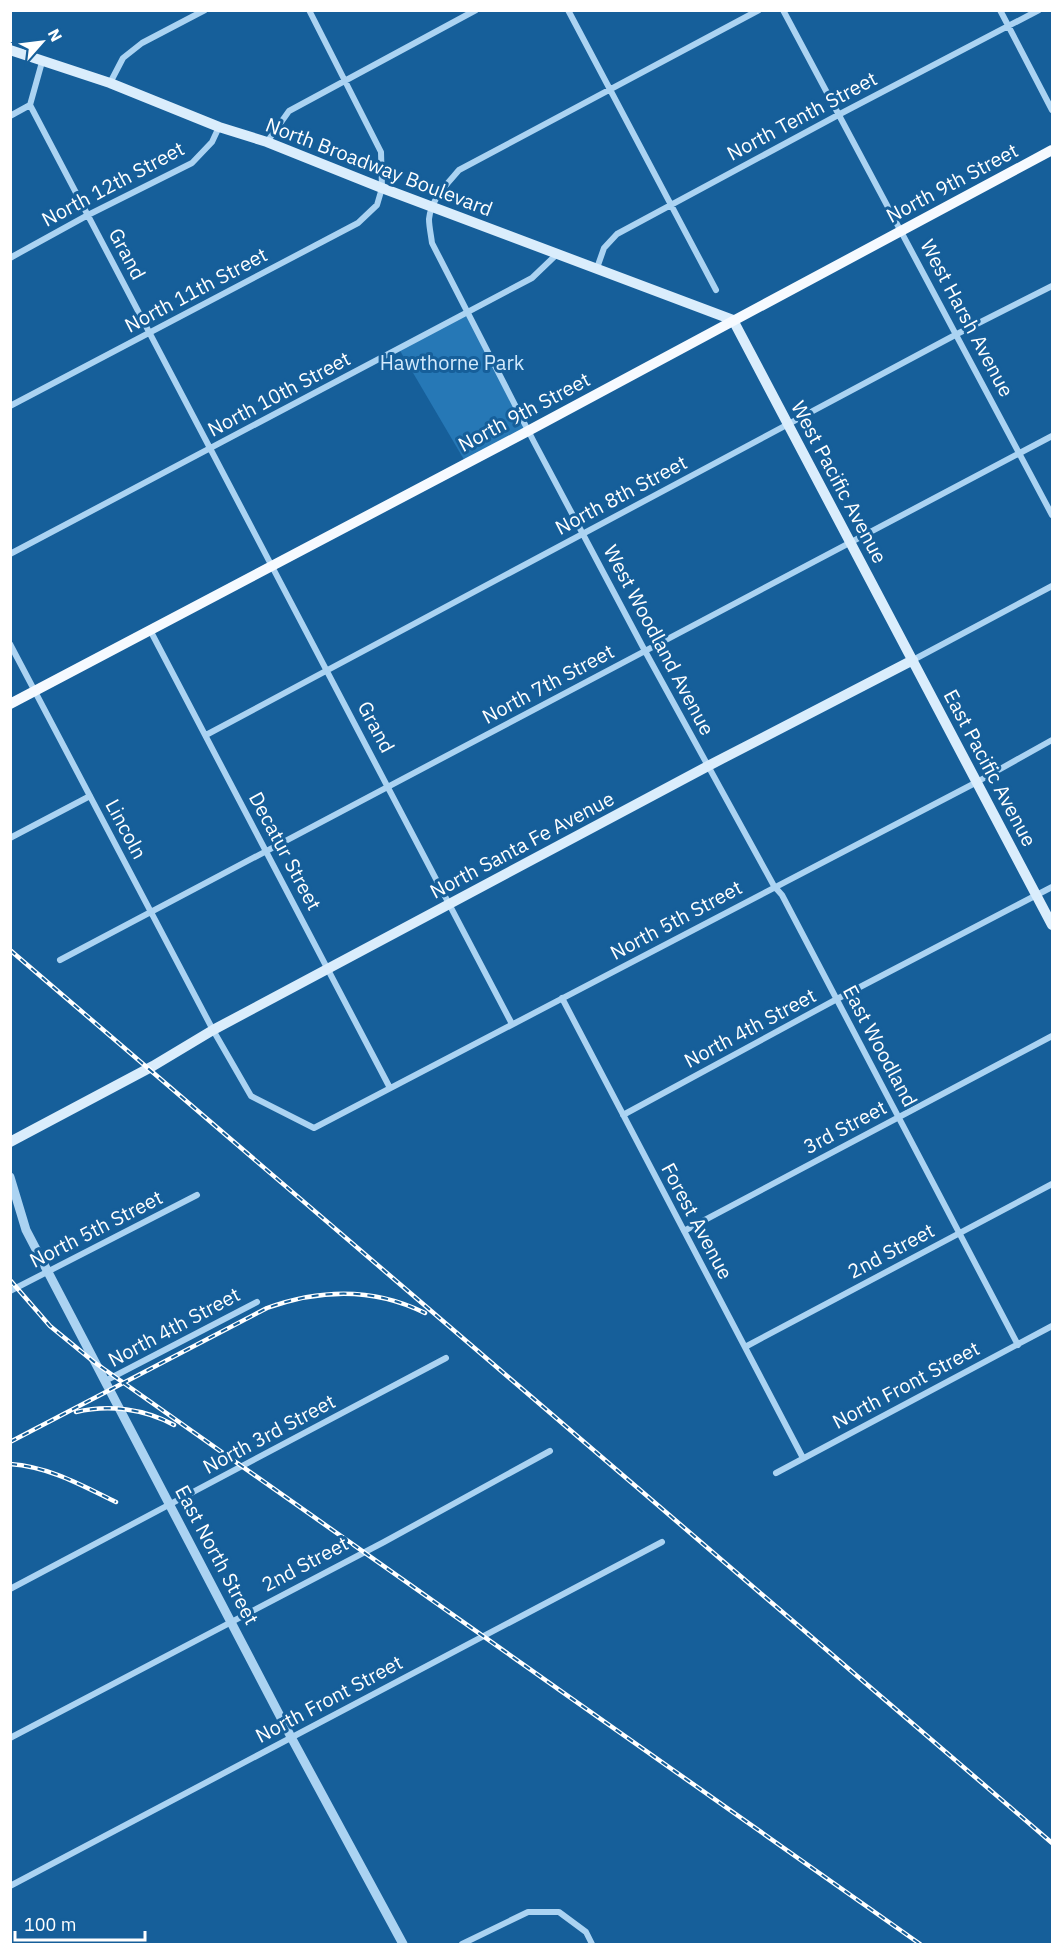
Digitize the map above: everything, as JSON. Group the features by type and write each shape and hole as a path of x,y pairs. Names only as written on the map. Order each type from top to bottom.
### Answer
{"main road":[{"name":"North Broadway Boulevard","path":"10,50 110,83 219,127 267,142 382,188 733,320"},
{"name":"North 9th Street","path":"10,704 528,431 1053,150"},
{"name":"West Pacific Avenue","path":"733,320 913,660"},
{"name":"North Santa Fe Avenue","path":"10,1142 153,1066 213,1030 708,766 913,660"},
{"name":"East Pacific Avenue","path":"913,660 1053,925"}],"street":[{"path":"110,83 123,58 142,43 205,10"},
{"path":"309,10 381,152 382,188"},
{"path":"267,142 289,111 476,10"},
{"path":"568,10 716,290"},
{"path":"432,206 459,170 759,10"},
{"name":"West Harsh Avenue","path":"783,10 1053,515"},
{"path":"1000,10 1053,110"},
{"name":"North Tenth Street","path":"597,268 604,248 618,234 670,204 1039,10"},
{"path":"10,116 30,105 42,62"},
{"name":"Grand","path":"30,105 512,1024"},
{"name":"North 12th Street","path":"10,258 88,215 192,163 212,142 219,127"},
{"name":"North 11th Street","path":"10,406 358,223 376,205 382,188"},
{"name":"West Woodland Avenue","path":"432,206 429,218 432,243 528,431 708,766"},
{"name":"North 10th Street","path":"10,554 532,278 557,254"},
{"name":"North 8th Street","path":"206,735 957,334 1053,286"},
{"name":"North 7th Street","path":"60,960 1053,436"},
{"name":"North Santa Fe Avenue","path":"913,660 1053,586"},
{"name":"Decatur Street","path":"150,630 390,1088"},
{"name":"Lincoln","path":"10,644 213,1030 251,1096 314,1128"},
{"name":"North 5th Street","path":"314,1128 977,782 1053,740"},
{"name":"East Woodland","path":"708,766 774,886 782,895 1018,1345"},
{"path":"10,838 90,796"},
{"name":"North 4th Street","path":"623,1115 837,999 1053,887"},
{"name":"Forest Avenue","path":"562,998 803,1458"},
{"name":"3rd Street","path":"684,1231 1053,1036"},
{"name":"East North Street","path":"10,1177 26,1230 48,1273 291,1737 403,1944"},
{"name":"2nd Street","path":"745,1347 1053,1184"},
{"name":"North 5th Street","path":"10,1292 196,1195"},
{"name":"North 4th Street","path":"105,1382 257,1302"},
{"name":"North Front Street","path":"776,1473 1053,1326"},
{"name":"North 3rd Street","path":"10,1589 447,1358"},
{"name":"2nd Street","path":"10,1738 550,1451"},
{"name":"North Front Street","path":"10,1886 662,1542"},
{"path":"462,1944 528,1912 559,1912 586,1932 592,1944"}],"green space":[{"name":"Hawthorne Park","path":"468,312 528,431 466,463 399,349"}],"railway":[{"path":"10,950 1052,1843"},
{"path":"10,1280 50,1326 94,1362 920,1944"},
{"path":"10,1442 267,1308 307,1297 346,1294 386,1299 425,1313"},
{"path":"76,1412 114,1408 151,1415 174,1425"},
{"path":"10,1464 52,1473 116,1502"}]}
